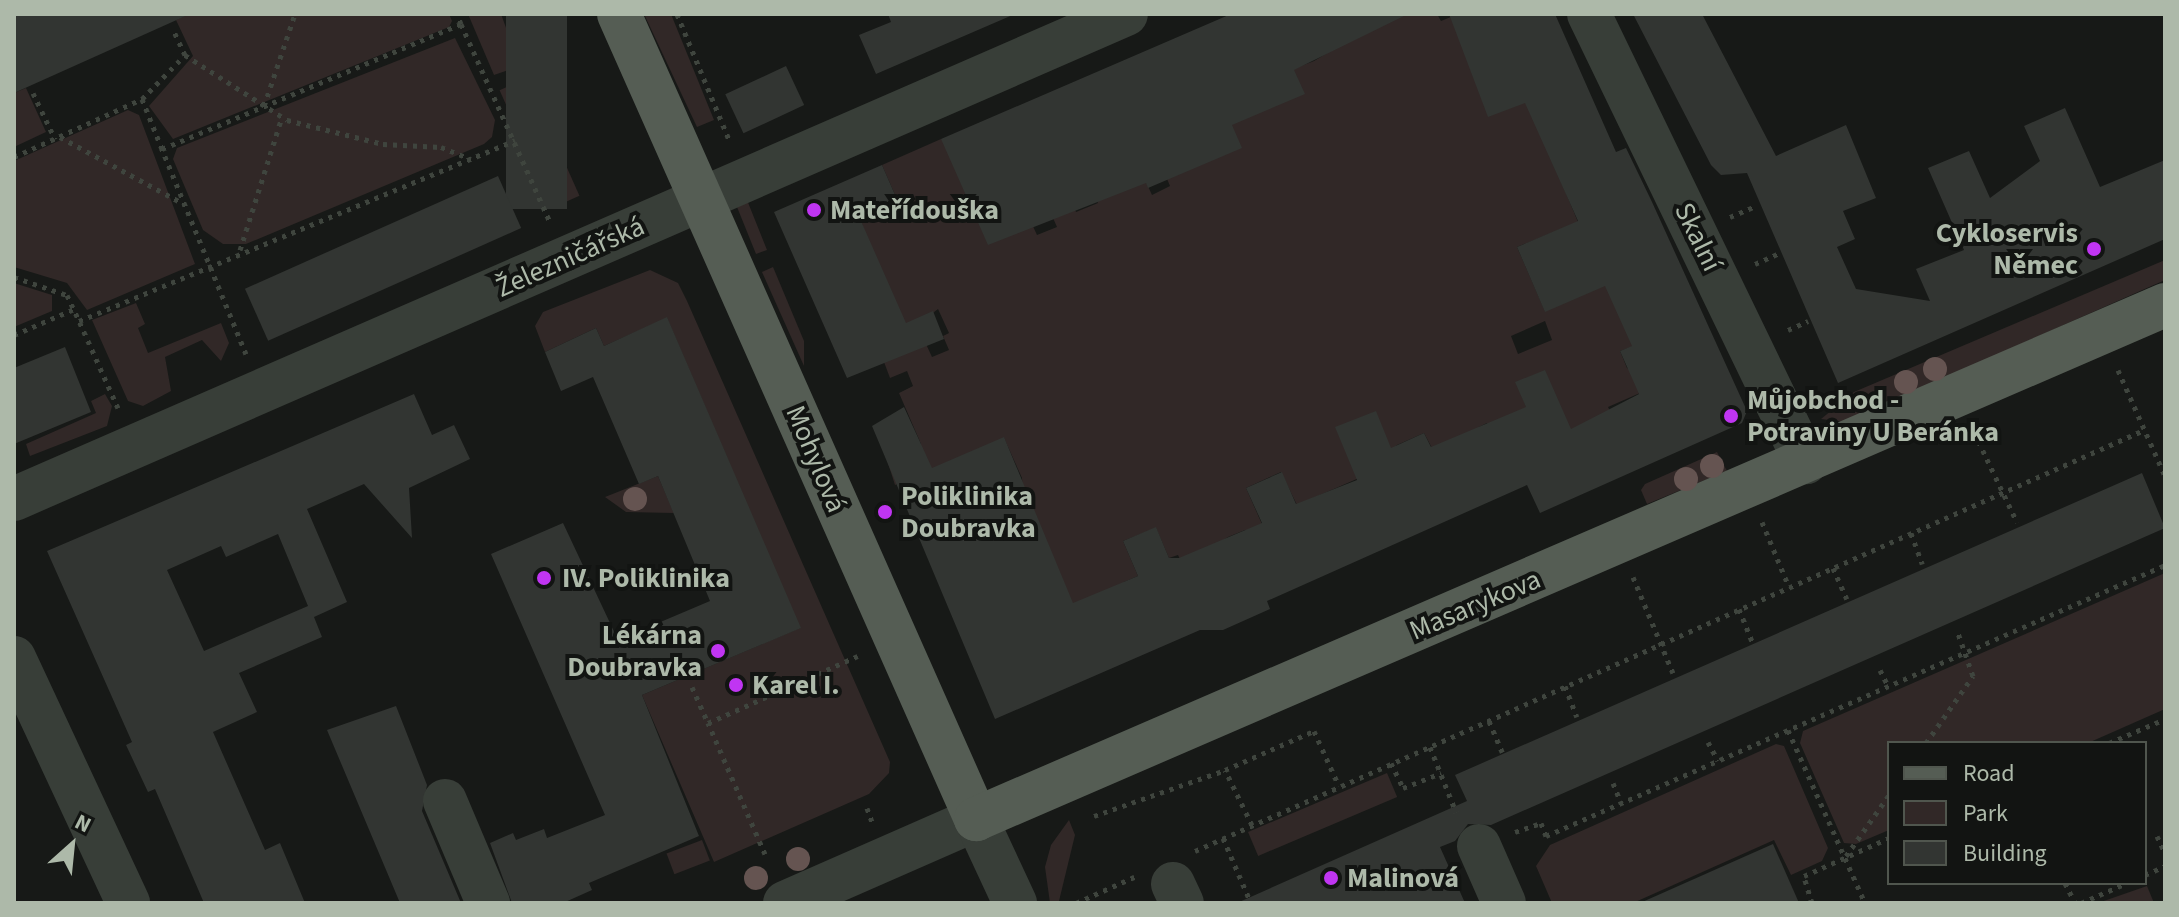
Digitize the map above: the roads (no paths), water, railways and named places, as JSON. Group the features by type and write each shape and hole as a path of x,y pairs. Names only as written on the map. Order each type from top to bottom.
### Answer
{"main road":[{"name":"Mohylová","path":"619,14 704,200 929,720 976,819"},
{"name":"Masarykova","path":"976,819 2165,305"}],"street":[{"name":"Železničářská","path":"14,499 1126,14"},
{"name":"Skalní","path":"1589,14 1806,462"},
{"path":"14,658 128,903"},
{"path":"445,801 488,903"},
{"name":"Masarykova","path":"785,903 976,819"},
{"name":"Mohylová","path":"976,819 1015,903"},
{"path":"1479,846 1504,903"}],"place":[{"name":"Mateřídouška","path":"814,210"},
{"name":"Cykloservis Němec","path":"2094,249"},
{"name":"Můjobchod - Potraviny U Beránka","path":"1731,416"},
{"name":"Poliklinika Doubravka","path":"885,512"},
{"name":"IV. Poliklinika","path":"544,578"},
{"name":"Lékárna Doubravka","path":"718,651"},
{"name":"Karel I.","path":"736,685"},
{"name":"Malinová","path":"1331,878"}]}
